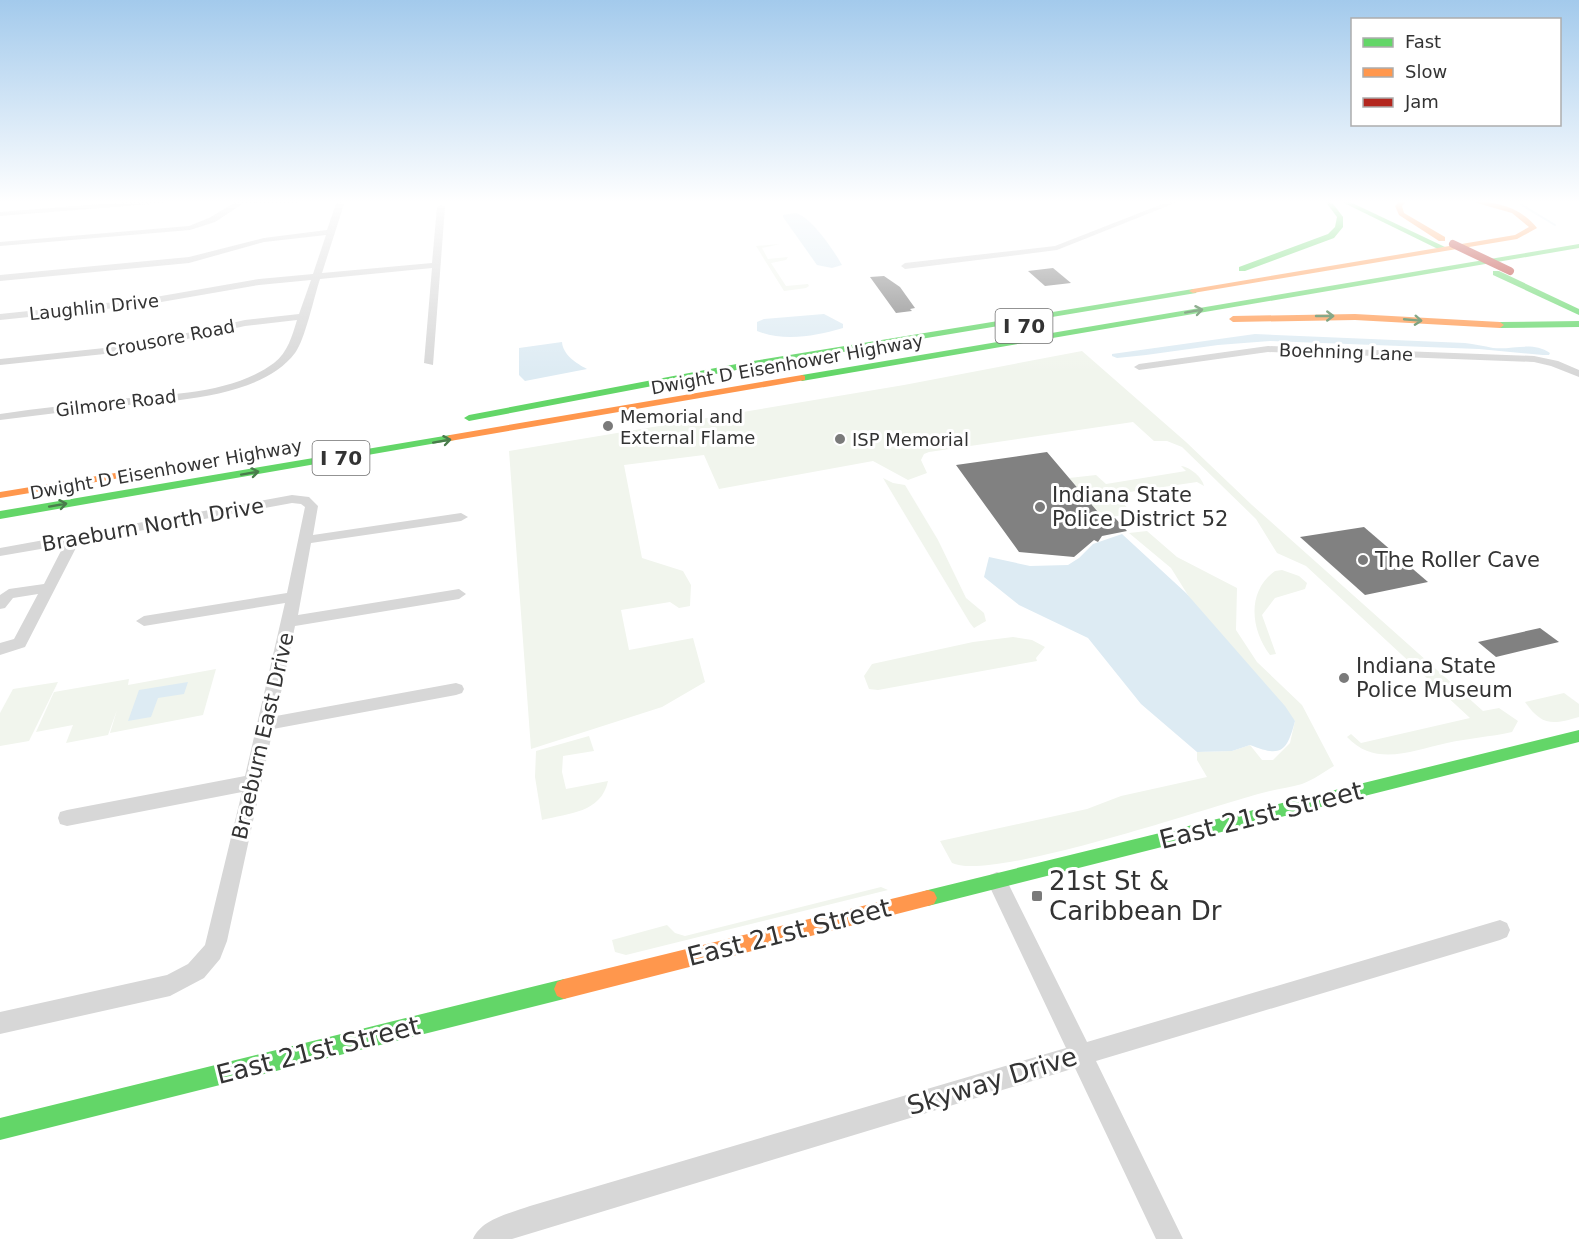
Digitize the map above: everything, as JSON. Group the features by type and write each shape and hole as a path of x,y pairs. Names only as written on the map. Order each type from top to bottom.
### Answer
{"main road":[{"path":"1016,319 1207,279 1268,259"},
{"path":"1016,319 1384,259"},
{"name":"Dwight D Eisenhower Highway","path":"1016,319 747,365 462,419 1434,259"},
{"path":"1472,259 1496,273 1579,312"},
{"path":"1482,259 1579,303"},
{"name":"Dwight D Eisenhower Highway","path":"0,515 681,401 1505,259"},
{"path":"681,401 1056,343 1231,319 1330,316 1466,324 1579,324"},
{"path":"1531,324 1579,316"},
{"name":"Dwight D Eisenhower Highway","path":"0,495 199,463"},
{"name":"East 21st Street","path":"0,1129 1579,736"}],"street":[{"path":"0,278 193,259"},
{"name":"Gilmore Road","path":"0,417 206,392 260,376 286,359 292,350 322,259"},
{"path":"429,363 437,259"},
{"path":"905,266 966,259"},
{"name":"Laughlin Drive","path":"0,317 144,302 239,285 437,265"},
{"name":"Crousore Road","path":"0,362 143,346 236,325 303,316"},
{"name":"Boehning Lane","path":"1139,367 1268,349 1534,360 1554,363 1579,374"},
{"name":"Braeburn North Drive","path":"0,552 292,499 306,501"},
{"name":"Braeburn East Drive","path":"0,1023 170,984 185,978 200,967 213,952 218,941 306,540 312,506 306,501"},
{"path":"306,540 461,517"},
{"path":"0,649 20,643 74,539"},
{"path":"0,604 9,594 49,588"},
{"path":"289,622 459,594"},
{"path":"144,621 294,597"},
{"path":"266,724 456,689"},
{"path":"67,818 253,782"},
{"path":"997,881 1170,1239"},
{"name":"Skyway Drive","path":"486,1239 508,1227 530,1219 1500,930"}],"shaded area":[{"path":"764,259 787,259 771,263 786,286 808,284 809,286 784,291"},
{"path":"813,259 838,259 842,265 832,268 817,265"},
{"path":"824,314 843,324 843,328 800,337 778,336 757,331 757,322 764,319"},
{"path":"1255,334 1465,343 1493,348 1536,347 1550,353 1543,355 1479,349 1270,341 1117,358 1112,356 1112,354"},
{"path":"562,342 567,355 587,369 525,381 519,375 519,348"},
{"path":"1082,351 1483,711 1499,708 1518,721 1512,732 1395,754 1370,752 1358,746 1347,737 1351,734 1361,743 1470,718 1306,566 1277,553 1256,519 1182,447 1167,441 1154,441 1133,422 929,452 924,454 921,460 927,473 908,480 873,461 719,489 704,455 624,465 642,558 683,571 691,585 690,606 679,608 670,602 621,610 629,650 693,638 705,682 662,707 531,749 509,451 904,385"},
{"path":"1181,466 1195,473 1204,486 1197,482 1116,494 1132,514 1103,518 1069,478 1096,475 1106,484 1186,471"},
{"path":"883,478 905,485 938,540 966,598 984,613 986,621 974,628 970,623"},
{"path":"1147,531 1177,557 1237,588 1236,630 1257,662 1302,705 1334,766 1302,784 1053,853 974,866 952,863 940,841 1087,809 1121,796 1207,777 1197,760 1197,752 1232,751 1250,745 1262,760 1273,760 1290,743 1295,721 1191,600 1171,568 1129,533"},
{"path":"1122,534 1186,593 1285,706 1295,721 1289,739 1282,749 1269,751 1250,745 1232,751 1197,752 1141,704 1088,638 1019,605 984,577 989,557 1030,566 1068,565 1093,544"},
{"path":"1282,570 1299,576 1307,583 1305,589 1275,598 1262,615 1276,654 1270,655 1259,634 1254,612 1259,589 1275,571"},
{"path":"1013,637 1032,640 1045,647 1036,658 1037,661 878,690 869,689 864,676 872,664 973,642"},
{"path":"216,669 203,715 110,733 117,710 108,735 66,743 73,725 36,732 54,692 129,679 128,685"},
{"path":"58,682 29,741 0,746 0,713 13,689"},
{"path":"188,682 184,694 158,698 151,717 128,721 139,690"},
{"path":"1564,693 1579,704 1579,717 1548,722 1537,716 1525,702"},
{"path":"589,736 594,751 563,756 562,772 566,789 608,781 604,792 591,806 542,820 535,777 536,751"},
{"path":"881,887 888,890 626,955 615,952 612,940 667,925 675,933 685,936"}],"building":[{"path":"1053,268 1071,283 1045,286 1028,271"},
{"path":"884,276 900,287 915,308 910,309 912,311 896,313 870,277"},
{"name":"Indiana State Police District 52","path":"1047,452 1103,518 1115,518 1127,531 1102,536 1098,542 1094,540 1074,557 1019,552 956,465"},
{"name":"The Roller Cave","path":"1364,527 1428,582 1365,595 1300,537"},
{"path":"1540,628 1559,642 1496,657 1478,642"}],"traffic: fast":[{"path":"1242,269 1269,259"},
{"path":"802,378 1504,259"},
{"path":"1496,273 1579,312"},
{"path":"469,418 747,365 1193,291"},
{"path":"1500,325 1579,324"},
{"path":"0,515 450,438"},
{"path":"928,898 1579,736"},
{"path":"0,1129 564,989"}],"traffic: slow":[{"path":"1193,291 1386,259"},
{"path":"1233,319 1355,317 1500,325"},
{"path":"450,438 802,378"},
{"path":"0,495 182,465"},
{"path":"564,989 928,898"}],"traffic: jam":[{"path":"1484,259 1510,271"}],"place":[{"name":"Memorial and External Flame","path":"608,426"},
{"name":"ISP Memorial","path":"840,439"},
{"name":"Indiana State Police District 52","path":"1040,507"},
{"name":"The Roller Cave","path":"1363,560"},
{"name":"Indiana State Police Museum","path":"1344,678"},
{"name":"21st St & Caribbean Dr","path":"1037,896"}]}
